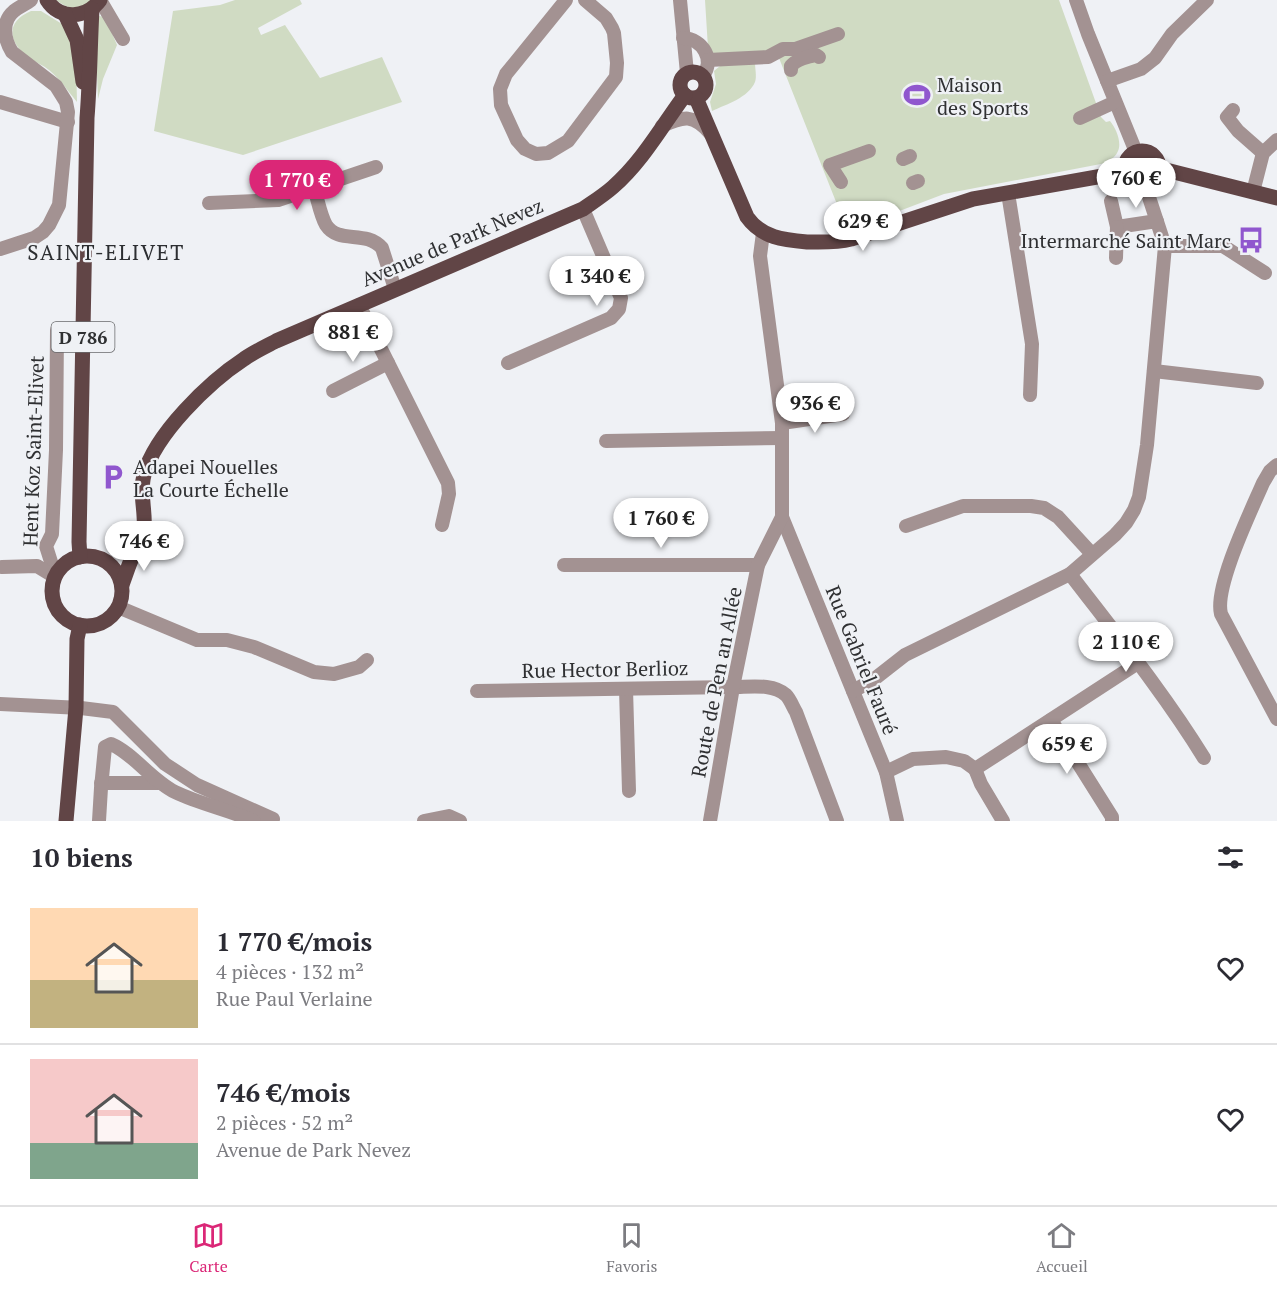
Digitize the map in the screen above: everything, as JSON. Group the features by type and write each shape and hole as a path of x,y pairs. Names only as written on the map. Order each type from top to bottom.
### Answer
{"main road":[{"path":"48,2 56,10 74,15 84,14 96,5"},
{"name":"D 786","path":"80,557 87,118 91,64 90,35 96,5"},
{"name":"D 786","path":"65,14 77,40 87,118"},
{"path":"698,72 703,76 706,86 703,94 690,96 681,92 679,83 687,73 698,72"},
{"path":"690,96 712,134 747,217 763,232 784,240 833,243 973,199 1125,172"},
{"name":"Avenue de Park Nevez","path":"122,585 144,529 142,489 146,469 153,453 180,417 216,380 245,358 276,341 583,209 626,175 662,126 690,96"},
{"path":"1146,151 1157,160 1159,170 1153,181 1141,185 1129,180 1125,172 1125,164 1126,160 1136,152 1146,151"},
{"path":"1159,170 1277,198"},
{"path":"103,560 135,548"},
{"path":"92,556 103,560 115,570 122,585 122,596 118,607 113,615 98,624 89,626 70,621 56,607 53,597 57,574 64,565 80,557 92,556"},
{"path":"66,821 76,708 77,639 80,625"}],"street":[{"path":"566,0 506,74 500,89 501,105 517,140 525,149 536,154 548,153 568,141 616,77 617,63 612,28 606,18 585,0"},
{"path":"680,0 687,73"},
{"path":"1077,0 1136,152"},
{"path":"1107,81 1141,69 1155,58 1172,34 1207,0"},
{"path":"1,246 34,238 46,229 59,205 68,122 66,102 56,86 12,52 3,39 9,16 18,8 30,1 48,2"},
{"path":"96,5 123,39"},
{"path":"708,60 768,57 783,49 795,49 812,38 838,34"},
{"path":"684,38 690,38 699,43 705,50 708,69 703,76"},
{"path":"791,70 793,63 814,55 819,57"},
{"path":"0,102 68,122"},
{"path":"1080,118 1115,102"},
{"path":"1233,110 1227,117 1238,132 1263,153"},
{"path":"662,126 687,117 702,123 712,134"},
{"path":"1253,192 1263,153 1277,140"},
{"path":"841,182 830,165 870,151"},
{"path":"209,203 278,200 376,168"},
{"path":"853,691 873,680 905,655 1070,574 1115,535 1134,510 1139,496 1147,445 1166,246 1145,185"},
{"path":"314,188 325,223 331,231 338,235 370,239 382,248 395,290"},
{"path":"1008,192 1030,333 1032,356 1030,395"},
{"path":"1111,201 1117,227 1116,258"},
{"path":"508,363 611,318 619,309 621,298 583,209"},
{"path":"1117,227 1157,221"},
{"name":"Route de Pen an Allée","path":"710,821 758,565 782,517 782,423 760,256 763,232"},
{"path":"1166,246 1222,246 1265,273"},
{"path":"359,305 448,483 449,494 442,525"},
{"name":"Hent Koz Saint-Elivet","path":"57,330 56,450 52,534 46,546 57,574"},
{"path":"333,391 388,363"},
{"path":"1154,371 1257,383"},
{"path":"782,423 843,414"},
{"path":"606,441 782,438"},
{"path":"1277,465 1270,471 1263,483 1226,573 1219,609 1277,719"},
{"path":"906,526 963,507 1031,506 1044,508 1058,517 1092,554"},
{"name":"Rue Gabriel Fauré","path":"782,517 886,772 897,821"},
{"path":"564,565 758,565"},
{"path":"2,567 37,566 57,574"},
{"path":"1070,574 1138,663 1204,758"},
{"path":"118,607 197,640 228,640 254,647 315,672 334,675 359,666 367,660"},
{"path":"975,769 1138,663"},
{"name":"Rue Hector Berlioz","path":"477,691 734,687 778,690 787,696 796,712 837,821"},
{"path":"626,688 629,791"},
{"path":"0,704 114,712 165,764 197,785 273,819"},
{"path":"1051,720 1112,817 1112,821"},
{"path":"99,821 105,747 111,744 175,792 254,821"},
{"path":"886,772 913,759 946,757 964,761 975,769 981,784 1003,821"},
{"path":"101,783 160,783"},
{"path":"424,821 449,816 460,821"}],"green space":[{"path":"56,0 93,0 79,8 70,8"},
{"path":"235,0 300,0 302,4 258,28 261,35 285,25 320,78 382,57 402,102 243,155 154,131 173,11 220,5"},
{"path":"705,0 1059,0 1101,117 1106,122 1110,121 1119,141 1119,149 1115,156 1106,163 944,194 846,227 779,58 709,64"},
{"path":"31,11 41,11 62,24 74,44 77,102 53,74 29,58 17,45 12,33 13,26"},
{"path":"99,16 105,17 117,45 103,79 98,99 95,28"},
{"path":"755,63 756,80 752,88 736,100 712,111 710,102 716,84 714,71 720,66"}],"place":[{"name":"Maison des Sports","path":"917,95"},
{"name":"Intermarché Saint Marc","path":"1251,240"},
{"name":"Adapei Nouelles La Courte Échelle","path":"113,477"}],"district":[{"name":"SAINT-ELIVET","path":"106,252"}]}
